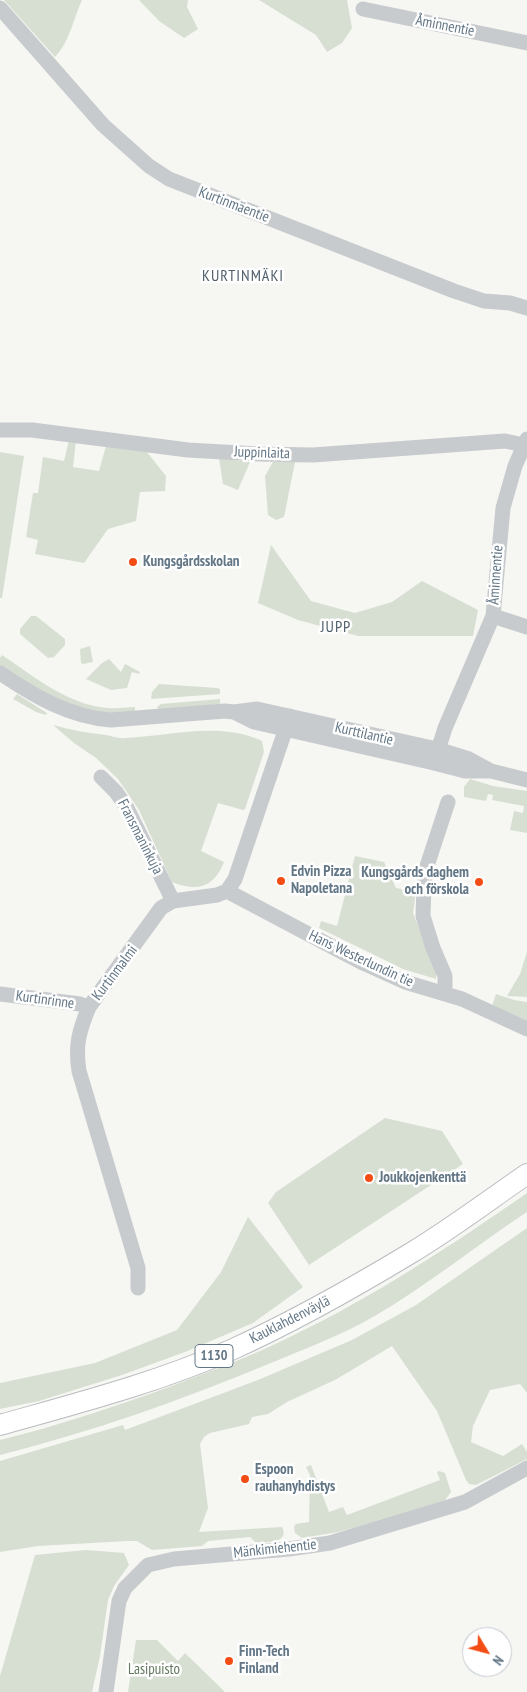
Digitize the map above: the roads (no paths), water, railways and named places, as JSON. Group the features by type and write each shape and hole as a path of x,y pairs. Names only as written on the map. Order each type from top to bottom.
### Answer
{"main road":[{"name":"Kauklahdenväylä","path":"0,1425 119,1391 170,1374 299,1318 412,1252 527,1174"}],"street":[{"name":"Kurtinmäentie","path":"0,8 103,125 164,177 454,291 484,301 510,303 527,308"},
{"name":"Åminnentie","path":"363,10 527,42"},
{"name":"Juppinlaita","path":"0,430 32,430 188,450 258,454 313,455 505,441 526,442"},
{"name":"Åminnentie","path":"436,756 494,616 503,508 507,490 526,442"},
{"path":"494,616 527,627"},
{"name":"Kurttilantie","path":"0,673 52,705 93,718 111,720 257,710 288,723 436,756 469,759 491,771 527,780"},
{"path":"173,901 217,895 227,891 235,879 288,723"},
{"name":"Fransmaninkuja","path":"101,777 116,792 127,808 143,844 173,901"},
{"path":"442,993 445,986 445,976 433,948 423,916 427,866 448,802"},
{"name":"Hans Westerlundin tie","path":"227,891 363,963 405,982 462,999 527,1029"},
{"name":"Kurtinmalmi","path":"138,1288 138,1268 79,1070 78,1039 81,1025 89,1007 162,908 173,901"},
{"name":"Kurtinrinne","path":"0,994 80,1004 89,1007"},
{"name":"Mänkimiehentie","path":"106,1692 119,1601 125,1588 148,1565 174,1559 289,1549 330,1543 465,1502 527,1468"}],"place":[{"name":"Kungsgårdsskolan","path":"133,562"},
{"name":"Edvin Pizza Napoletana","path":"281,881"},
{"name":"Kungsgårds daghem och förskola","path":"479,882"},
{"name":"Joukkojenkenttä","path":"369,1178"},
{"name":"Espoon rauhanyhdistys","path":"245,1479"},
{"name":"Finn-Tech Finland","path":"229,1661"}],"district":[{"name":"KURTINMÄKI","path":"243,276"},
{"name":"JUPP","path":"336,627"}],"park label":[{"name":"Lasipuisto","path":"154,1670"}]}
